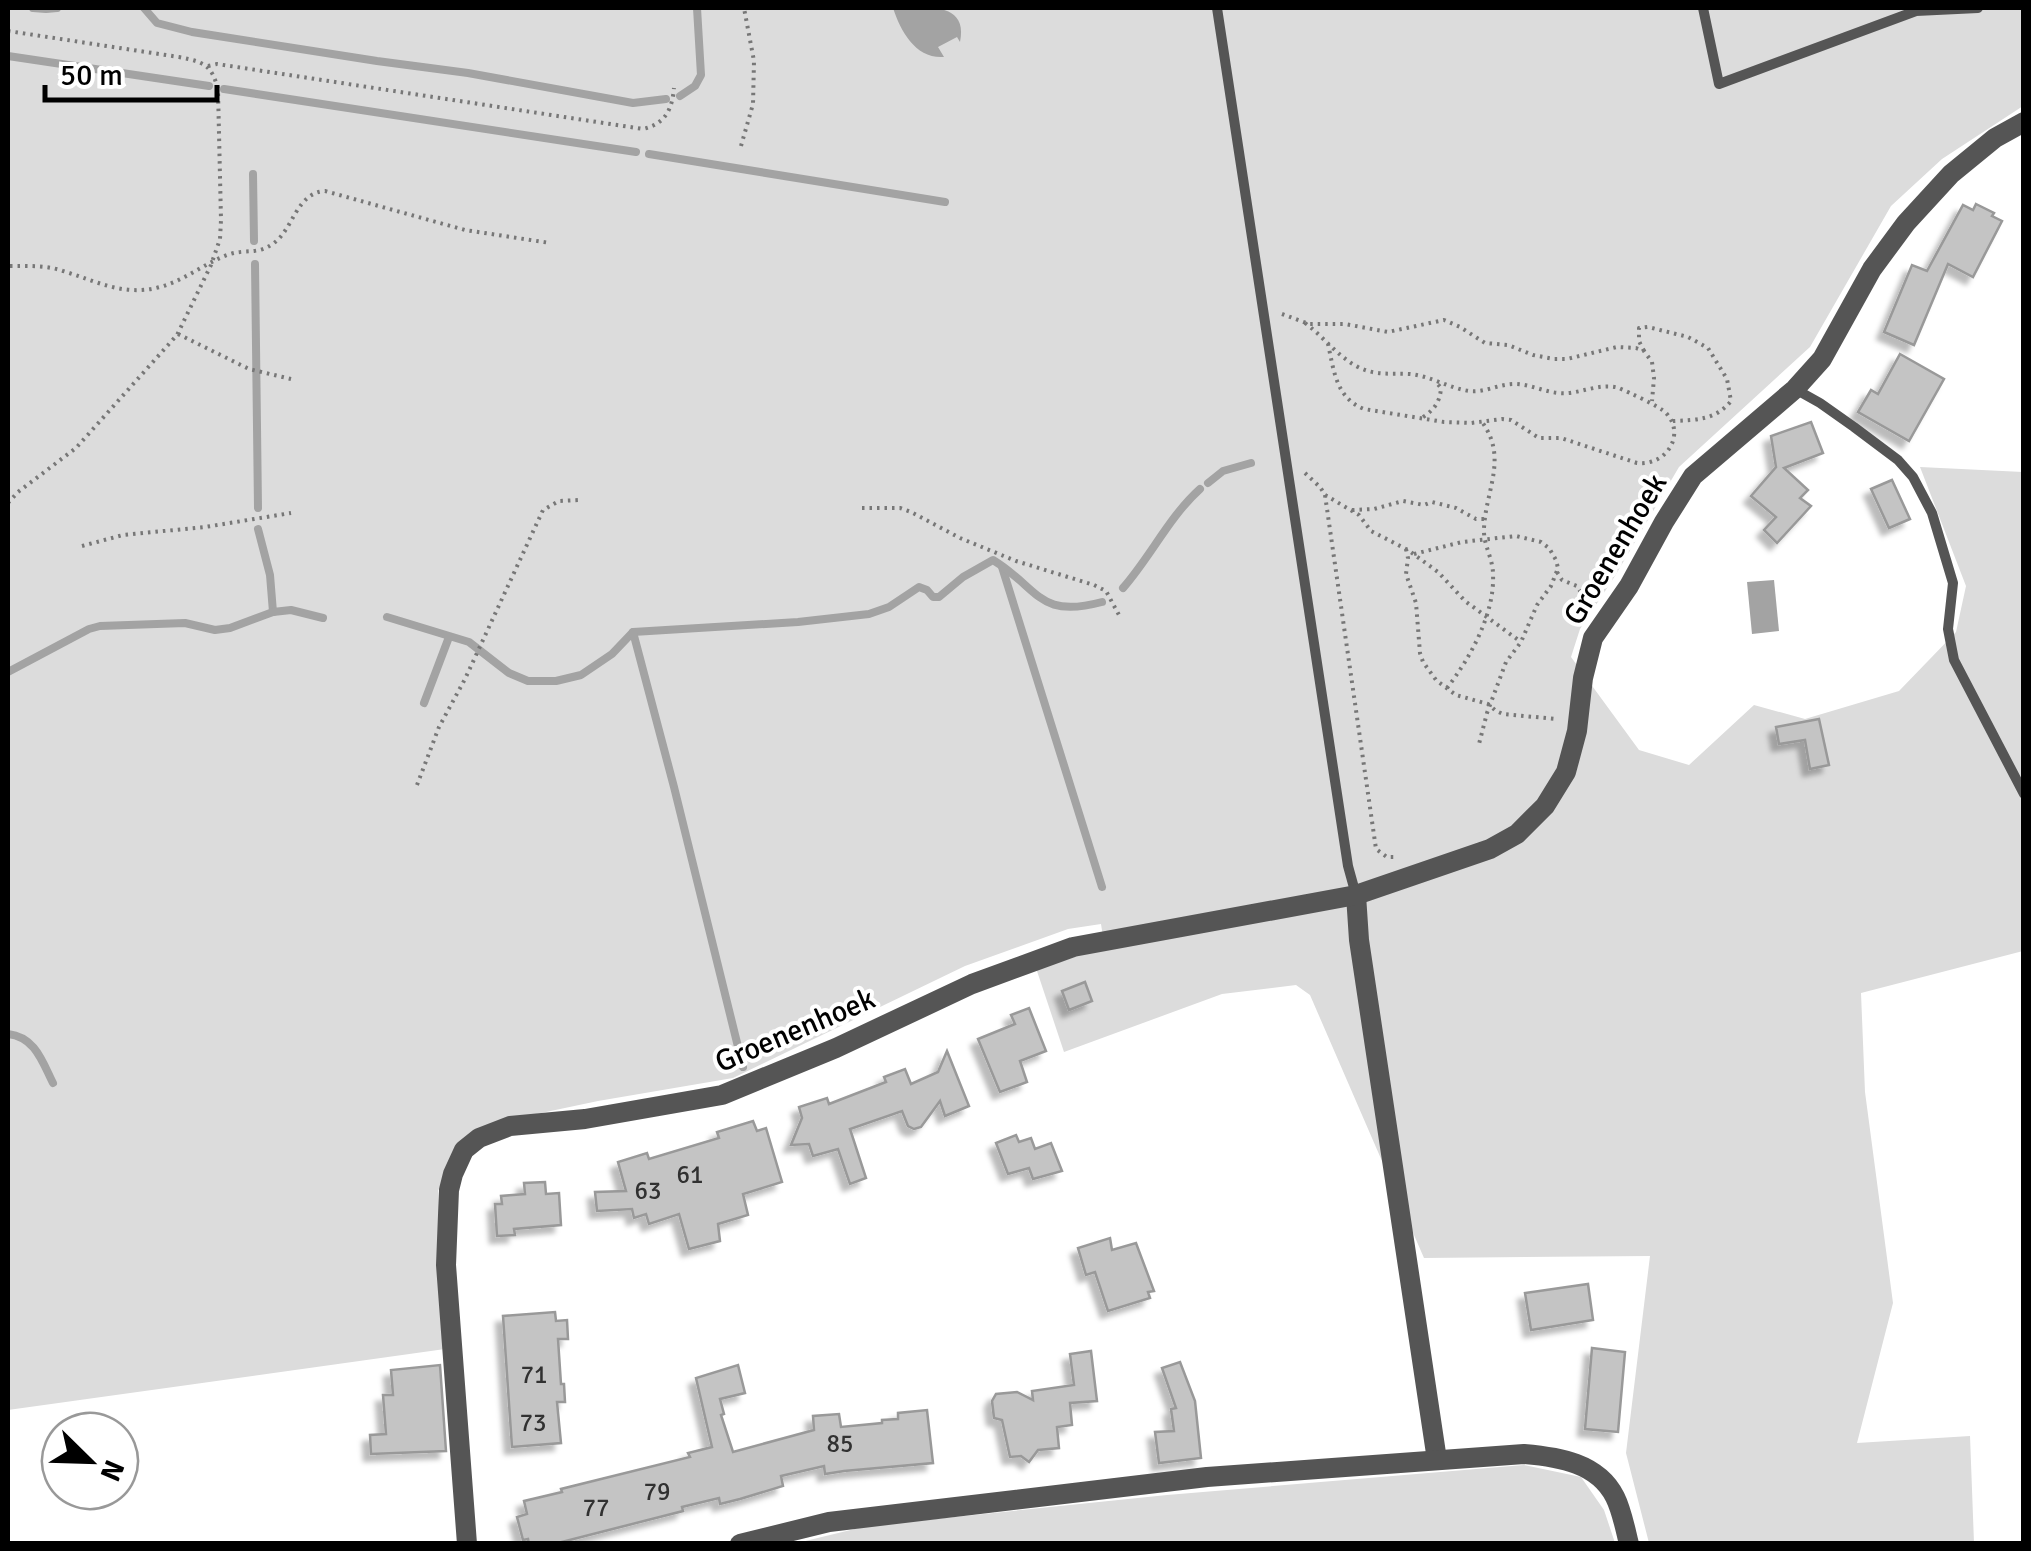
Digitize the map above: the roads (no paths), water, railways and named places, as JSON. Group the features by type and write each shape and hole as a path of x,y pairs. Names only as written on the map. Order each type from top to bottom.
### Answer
{"street":[{"name":"Groenenhoek","path":"467,1544 446,1265 450,1190 464,1150 480,1138 510,1126 722,1095 836,1048 972,984 1073,948 1356,895 1490,849 1518,834 1545,806 1566,772 1594,638 1693,476 1794,389 1822,359 1872,269 1950,174 1994,138 2024,122"},
{"path":"1356,895 1359,940 1437,1460"},
{"path":"740,1544 848,1519 1207,1476 1524,1454 1574,1463 1606,1483 1617,1500 1628,1544"}],"lane":[{"path":"1217,8 1348,866 1356,895"},
{"path":"1703,8 1719,84 1916,11 1978,8"},
{"path":"1794,389 1854,427 1898,460 1914,478 1932,513 1953,582 1948,628 1954,660 2024,794"}],"waterway":[{"path":"33,8 57,8"},
{"path":"144,8 157,23 192,32 468,73 633,103 666,99"},
{"path":"680,96 695,86 701,75 697,8"},
{"path":"8,56 209,86"},
{"path":"224,89 636,152"},
{"path":"649,154 945,202"},
{"path":"253,174 254,241"},
{"path":"255,264 258,508"},
{"path":"1208,483 1223,471 1251,463"},
{"path":"1123,588 1200,489"},
{"path":"258,529 270,575 273,612"},
{"path":"387,617 469,642 509,673 528,681 556,681 581,675 612,654 633,632 869,614 889,607 919,587 939,597 993,560 1052,604 1065,607 1102,602"},
{"path":"1002,567 1102,887"},
{"path":"8,672 100,626 185,623 215,630 291,610 323,618"},
{"path":"633,632 743,1067"},
{"path":"424,703 449,637"},
{"path":"8,1034 31,1045 53,1083"}]}
